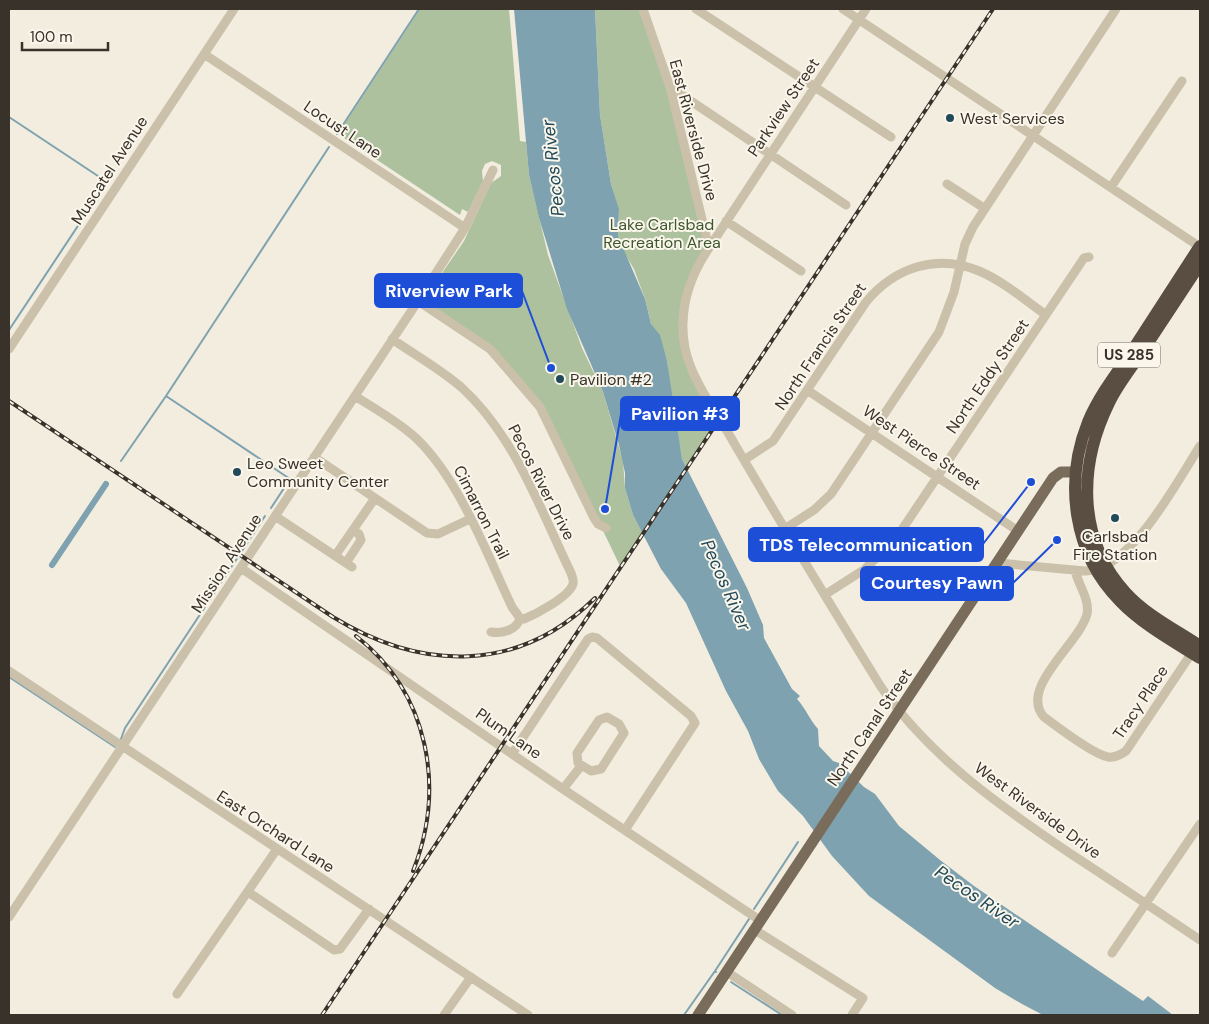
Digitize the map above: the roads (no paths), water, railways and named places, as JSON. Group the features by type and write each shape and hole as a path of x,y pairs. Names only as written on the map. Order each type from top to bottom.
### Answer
{"highway":[{"name":"US 285","path":"1198,648 1131,612 1111,592 1078,521 1076,472 1083,437 1096,405 1200,246"},
{"name":"US 285","path":"1101,569 1087,509 1086,484 1090,455 1110,401 1200,264"},
{"path":"1076,472 1083,467 1090,455"}],"main road":[{"name":"North Canal Street","path":"698,1015 1056,474 1076,472"}],"street":[{"name":"Muscatel Avenue","path":"9,349 234,9"},
{"name":"East Riverside Drive","path":"643,9 670,87 709,248"},
{"path":"696,9 891,138"},
{"path":"843,9 1200,246"},
{"name":"Parkview Street","path":"709,248 866,9"},
{"path":"709,248 691,277 685,297 683,322 685,347 699,382 786,528 814,510 831,494 939,332 954,292 967,238 984,208 1116,9"},
{"name":"Locust Lane","path":"204,54 465,228"},
{"path":"1111,187 1182,81"},
{"path":"670,87 846,205"},
{"name":"Mission Avenue","path":"9,917 418,301 465,228 492,170"},
{"path":"947,184 984,208"},
{"path":"726,221 801,271"},
{"name":"North Eddy Street","path":"826,594 856,576 882,554 902,530 1084,258 1089,257"},
{"name":"North Francis Street","path":"744,460 767,447 773,441 866,302 880,286 895,275 919,266 937,263 960,265 994,279 1046,314"},
{"path":"418,301 490,349 540,407 594,518 598,524 606,528"},
{"name":"Pecos River Drive","path":"392,339 451,378 496,427 512,452 571,573 573,579 571,588 544,609 524,619 520,618 519,623 511,628 498,633 491,632"},
{"name":"West Pierce Street","path":"807,390 1018,531"},
{"name":"Cimarron Trail","path":"355,396 406,430 427,449 448,476 512,607 520,618"},
{"path":"998,563 1075,570 1101,569 1125,553 1138,539 1200,446"},
{"path":"314,457 432,534 438,534 470,519"},
{"path":"335,556 375,498"},
{"path":"275,516 349,565 361,540 359,534 353,530"},
{"name":"West Riverside Drive","path":"786,528 881,687 896,716 989,797 1200,940"},
{"name":"Plum Lane","path":"241,568 383,663 512,754 625,830 758,926 864,998 852,1015"},
{"name":"Tracy Place","path":"1075,570 1086,598 1087,613 1036,695 1040,712 1104,756 1113,757 1122,754 1132,744 1198,648"},
{"path":"512,754 588,639 592,636 597,638 691,716 695,723 625,830"},
{"name":"East Orchard Lane","path":"9,670 528,1015"},
{"path":"607,716 619,724 624,731 622,738 601,769 591,771 581,766 577,760 577,753 599,720 607,716"},
{"path":"563,789 581,766"},
{"path":"1112,953 1200,824"},
{"path":"177,994 277,849"},
{"path":"248,892 334,950 340,949 369,910"},
{"path":"727,972 792,1015"},
{"path":"444,1015 471,977"}],"water":[{"name":"Pecos River","path":"514,9 595,9 600,115 611,184 619,209 618,236 645,299 651,324 660,335 667,361 682,459 747,588 763,625 764,638 792,689 800,696 797,699 818,729 819,746 833,761 839,763 864,787 875,794 899,826 974,886 1143,1001 1148,996 1173,1015 1043,1015 1022,1004 995,988 869,896 832,856 803,816 778,791 759,759 748,731 726,691 686,603 661,569 633,515 625,488 625,473 619,445 603,392 567,309 539,218 529,175"}],"waterway":[{"path":"337,134 419,9"},
{"path":"9,117 107,182 9,330"},
{"path":"166,396 329,147"},
{"path":"121,461 166,396 290,479 271,508"},
{"path":"52,565 106,484"},
{"path":"242,551 265,516"},
{"path":"121,739 125,728 238,557"},
{"path":"9,677 115,747"},
{"path":"754,909 798,842"},
{"path":"716,972 749,919"},
{"path":"684,1015 715,971"},
{"path":"731,982 782,1015"}],"railway":[{"path":"322,1015 993,9"},
{"path":"9,401 333,617 366,635 400,648 434,655 468,656 501,652 534,641 565,623 595,598"},
{"path":"356,636 381,659 400,685 415,714 424,744 429,775 428,807 423,839 413,871"}],"place":[{"name":"West Services","path":"950,118"},
{"name":"Riverview Park","path":"551,368"},
{"name":"Pavilion #2","path":"560,379"},
{"name":"Leo Sweet Community Center","path":"237,472"},
{"name":"TDS Telecommunication","path":"1031,482"},
{"name":"Pavilion #3","path":"605,509"},
{"name":"Carlsbad Fire Station","path":"1115,518"},
{"name":"Courtesy Pawn","path":"1057,540"}],"park label":[{"name":"Lake Carlsbad Recreation Area","path":"662,233"}]}
